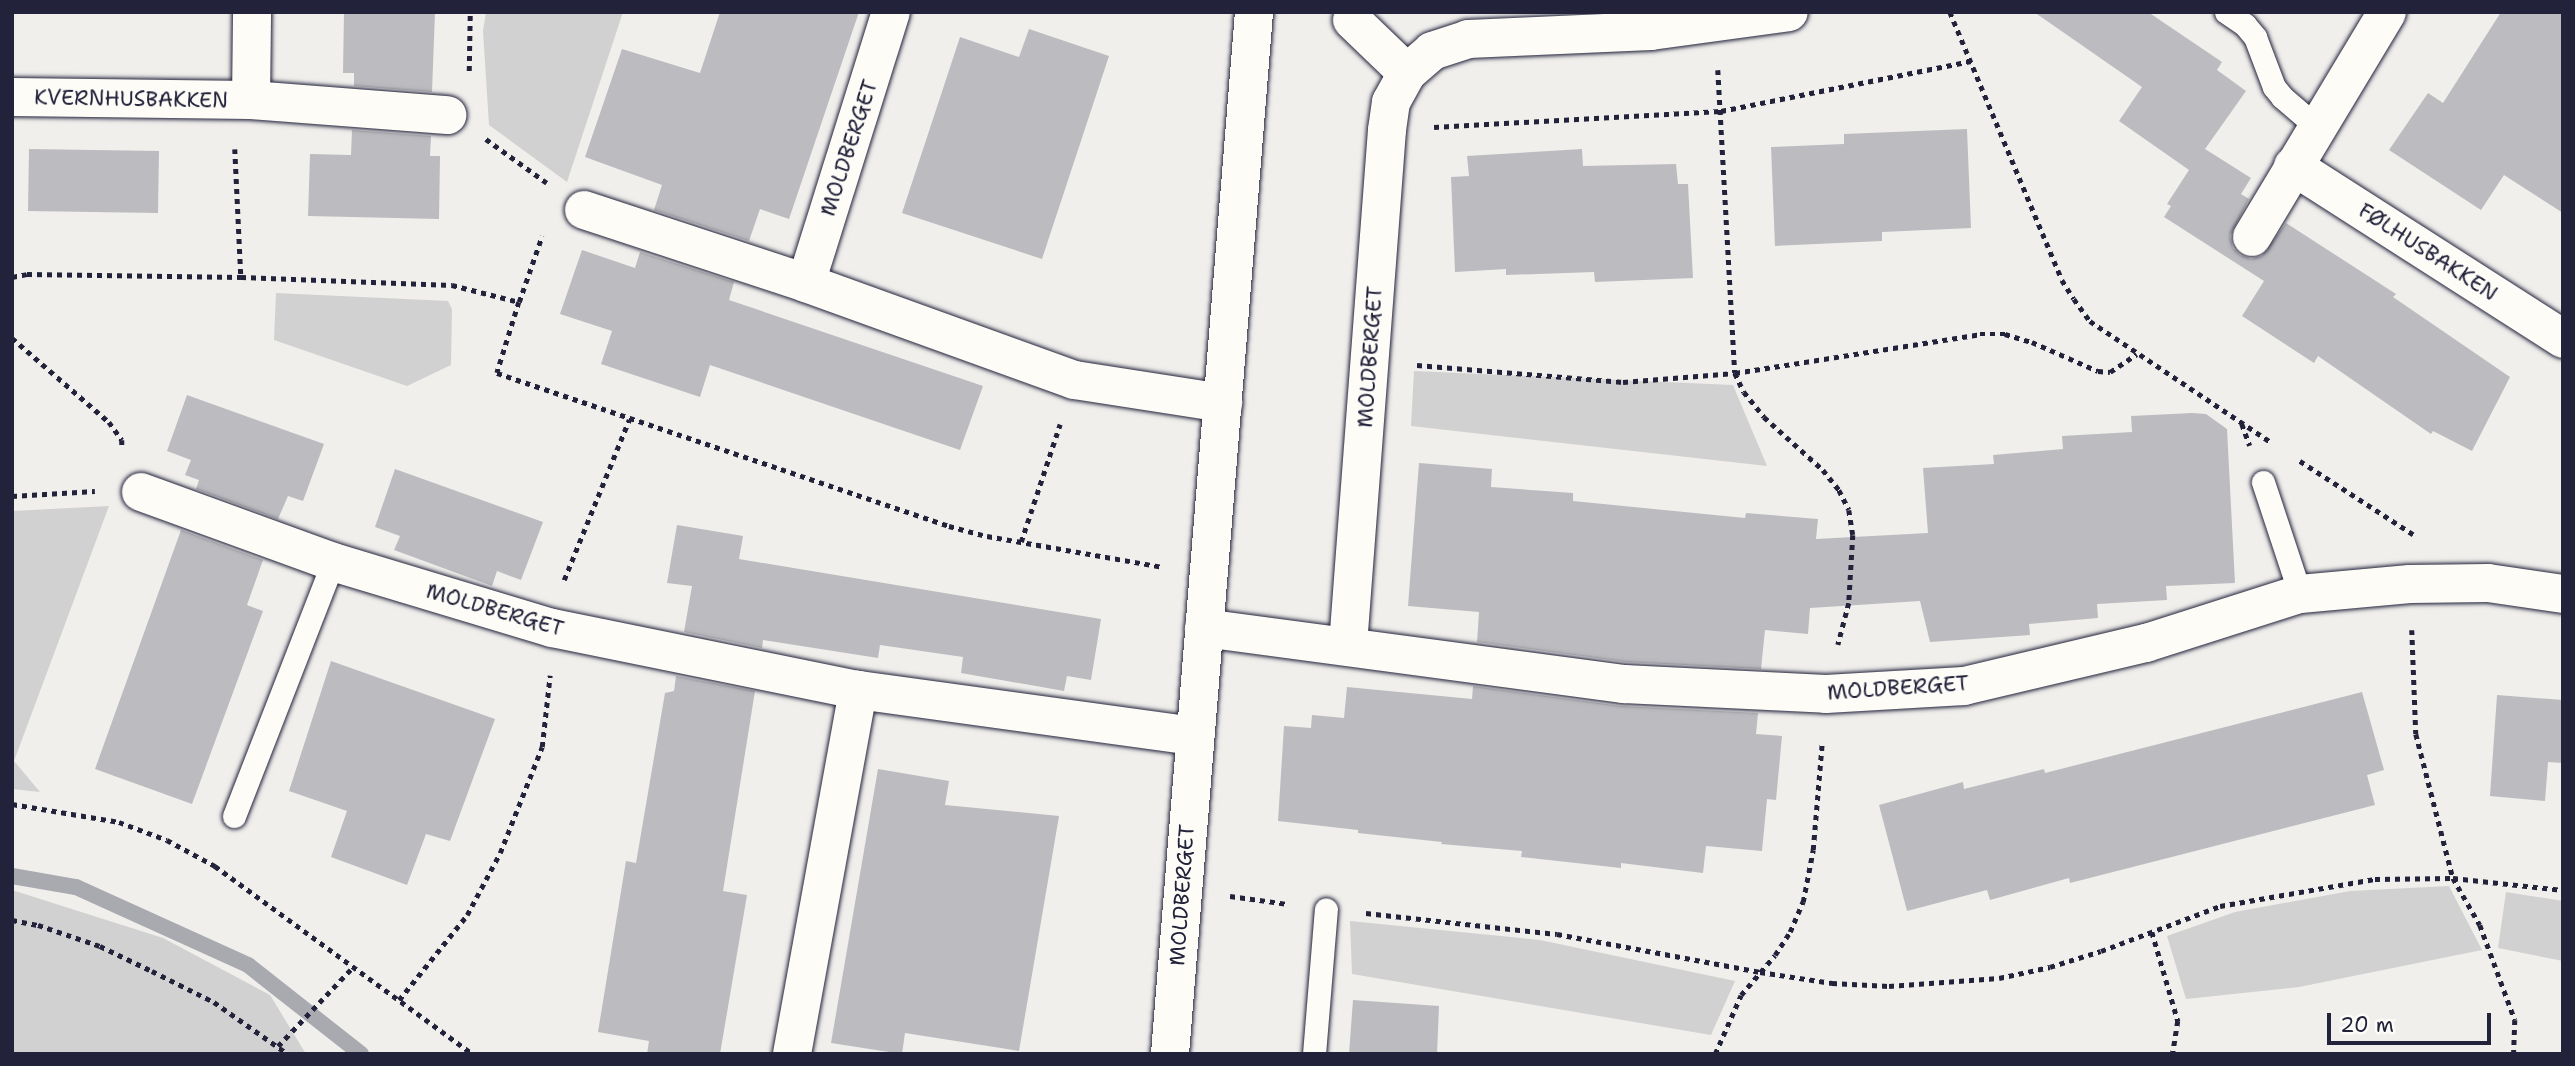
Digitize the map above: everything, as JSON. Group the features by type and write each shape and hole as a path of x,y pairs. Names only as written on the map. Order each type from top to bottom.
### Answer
{"street":[{"name":"KVERNHUSBAKKEN","path":"242,100 252,12"},
{"name":"MOLDBERGET","path":"806,283 891,12"},
{"name":"MOLDBERGET","path":"1170,1054 1254,12"},
{"name":"MOLDBERGET","path":"1348,645 1387,130 1391,102 1407,74 1432,51 1468,38 1651,31 1789,12"},
{"path":"2252,237 2387,12"},
{"path":"1352,20 1407,74"},
{"name":"KVERNHUSBAKKEN","path":"12,97 242,100 462,123"},
{"name":"FØLHUSBAKKEN","path":"2294,166 2563,339"},
{"path":"584,211 806,283 1074,380 1223,402"},
{"name":"MOLDBERGET","path":"124,489 333,562 552,628 858,690 1194,736"},
{"name":"MOLDBERGET","path":"1204,628 1348,645 1624,684 1826,694 1964,687 2146,643 2300,594 2410,584 2488,583 2563,594"},
{"path":"792,1054 858,690"}],"lane":[{"path":"2227,12 2245,25 2255,37 2274,87 2281,97 2317,127"},
{"path":"2263,482 2300,594"},
{"path":"234,816 333,562"},
{"path":"1314,1054 1326,909"}],"path":[{"path":"469,76 470,12"},
{"path":"1950,12 2062,279 2090,321 2275,445"},
{"path":"1714,23 1735,373 1744,393 1764,417 1823,470 1839,490 1849,510 1853,536 1849,603 1830,666 1826,694 1813,850 1803,902 1790,932 1741,995 1715,1054"},
{"path":"1387,130 1721,111 1971,61"},
{"path":"241,277 242,100"},
{"path":"462,123 552,189"},
{"path":"546,226 497,373 949,526 1021,542 1163,567"},
{"path":"12,278 27,274 241,277 452,285 519,302"},
{"path":"1370,361 1623,382 1735,373 1980,334 2005,334 2032,342 2098,371 2110,372 2137,354"},
{"path":"12,338 117,429 123,447 119,459"},
{"path":"1021,542 1074,380"},
{"path":"399,1000 477,899 515,820 542,747 552,628 568,570 629,419"},
{"path":"2298,459 2420,539"},
{"path":"12,496 124,489"},
{"path":"2410,584 2416,734 2453,878 2480,925 2515,1020 2514,1054"},
{"path":"12,804 119,822 167,840 215,866 473,1054"},
{"path":"1222,895 1326,909 1557,933 1760,972 1832,983 1889,986 1946,984 1999,978 2050,967 2152,932 2186,916 2241,902 2375,879 2453,878 2563,890"},
{"path":"12,920 38,925 100,946 215,1002 288,1054"},
{"path":"2152,932 2178,1021 2173,1054"},
{"path":"278,1046 352,967"}],"shaded area":[{"path":"486,12 623,12 567,182 489,125 483,31"},
{"path":"276,293 448,301 452,309 451,365 407,386 274,340"},
{"path":"1414,371 1733,385 1767,466 1411,426"},
{"path":"109,506 14,761 40,792 12,789 12,511"},
{"path":"2449,886 2482,950 2299,987 2186,999 2167,936 2235,912 2350,891"},
{"path":"12,890 163,938 270,995 306,1054 12,1054"},
{"path":"2506,892 2563,901 2563,961 2498,948"},
{"path":"1350,921 1540,940 1735,981 1711,1035 1352,974"}],"building":[{"path":"344,12 435,12 432,92 354,86 354,73 343,73"},
{"path":"720,12 859,12 789,219 760,209 749,241 654,210 662,185 585,157 622,49 700,73"},
{"path":"2034,12 2148,12 2222,62 2217,70 2246,91 2205,149 2251,178 2241,194 2249,199 2230,236 2233,248 2240,255 2251,259 2262,256 2286,223 2396,294 2393,297 2510,377 2472,451 2433,431 2431,434 2318,356 2314,363 2242,316 2264,281 2164,217 2171,206 2167,204 2189,170 2119,121 2142,87"},
{"path":"2501,12 2563,12 2563,213 2504,175 2481,210 2389,150 2428,93 2443,103"},
{"path":"1029,29 1109,56 1042,259 902,213 960,37 1019,57"},
{"path":"1967,129 1971,228 1882,232 1882,241 1775,246 1771,147 1844,144 1844,134"},
{"path":"352,130 431,136 430,156 440,156 439,219 308,216 310,154 351,155"},
{"path":"29,149 159,151 158,213 28,211"},
{"path":"1582,149 1583,166 1676,164 1678,184 1688,184 1693,278 1595,282 1594,272 1506,275 1506,269 1455,272 1451,177 1469,176 1467,156"},
{"path":"582,250 635,268 640,252 734,282 729,300 983,386 960,450 710,365 700,397 601,364 612,331 560,314"},
{"path":"187,395 324,444 303,501 288,496 278,519 196,489 199,480 185,475 191,460 167,451"},
{"path":"2206,414 2227,429 2235,583 2166,586 2167,600 2097,604 2098,618 2029,624 2030,635 1930,642 1920,601 1810,608 1808,634 1765,630 1761,669 1626,662 1477,642 1479,612 1408,606 1419,463 1492,469 1491,487 1573,493 1573,501 1745,518 1746,513 1818,519 1816,539 1928,533 1923,468 1994,464 1993,455 2063,449 2062,436 2132,432 2131,416"},
{"path":"395,469 543,522 521,580 497,571 492,586 394,550 400,536 375,527"},
{"path":"677,525 743,536 739,559 1101,619 1091,680 1067,676 1064,691 961,673 963,657 880,645 878,658 763,640 762,648 684,632 692,586 667,583"},
{"path":"181,530 263,560 247,605 263,611 192,804 95,769"},
{"path":"331,661 495,719 450,841 426,834 407,885 331,857 347,811 289,791"},
{"path":"676,676 755,691 723,891 747,895 720,1054 647,1054 649,1041 598,1032 626,861 636,863 665,693 674,691"},
{"path":"1473,686 1621,706 1758,713 1756,734 1782,736 1776,800 1767,799 1762,851 1706,846 1703,873 1621,863 1621,868 1521,857 1522,851 1441,844 1442,842 1358,833 1358,830 1278,821 1284,726 1311,728 1312,715 1344,718 1347,687 1472,699"},
{"path":"2362,692 2384,770 2367,775 2375,805 2070,883 2069,878 1990,900 1987,890 1907,911 1879,805 1963,782 1964,789 2044,769 2045,773"},
{"path":"2497,695 2563,700 2563,763 2548,762 2545,801 2490,796"},
{"path":"878,769 949,781 945,805 1059,816 1019,1051 905,1033 902,1054 831,1043"},
{"path":"1353,1000 1439,1006 1437,1054 1349,1054"}],"waterway":[{"path":"12,876 76,887 248,965 361,1054"}]}
